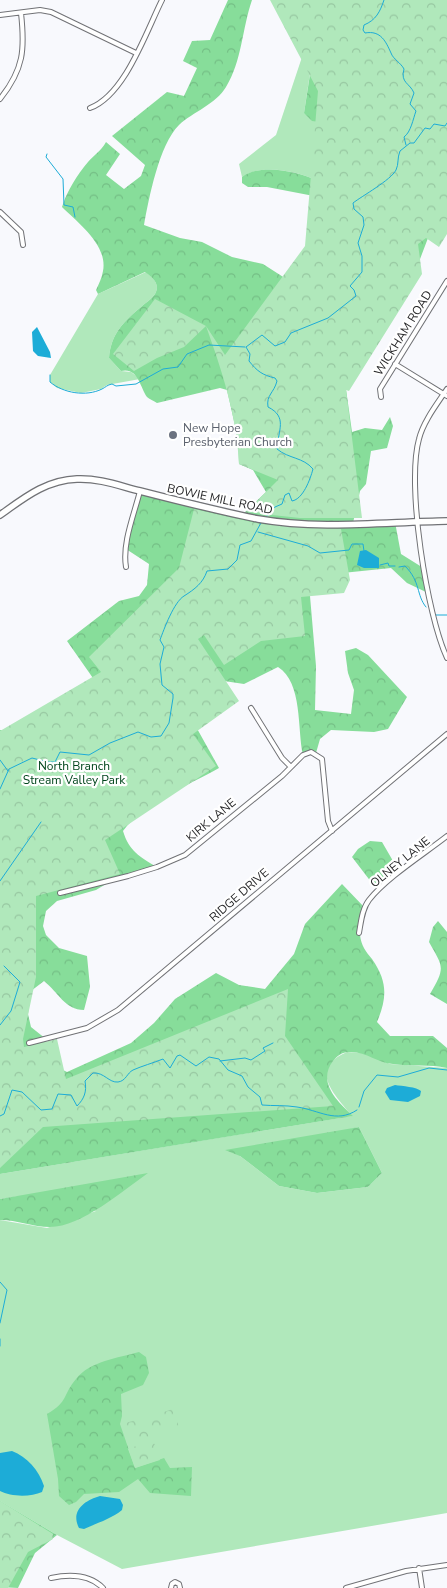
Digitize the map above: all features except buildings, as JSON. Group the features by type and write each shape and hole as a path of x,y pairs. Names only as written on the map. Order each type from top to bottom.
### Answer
{"street":[{"path":"90,108 103,101 119,83 162,0"},
{"path":"0,15 40,10 51,12 136,53"},
{"path":"0,99 14,76 24,52 21,13"},
{"path":"0,212 21,232 23,245"},
{"name":"WICKHAM ROAD","path":"380,397 380,388 447,281"},
{"path":"395,364 446,395"},
{"path":"447,389 446,395 419,438 416,464 418,522 432,615 447,658"},
{"name":"BOWIE MILL ROAD","path":"0,515 40,488 67,480 95,480 260,519 320,524 447,521"},
{"path":"126,567 124,558 140,491"},
{"path":"252,708 282,758 292,767"},
{"name":"RIDGE DRIVE","path":"29,1043 86,1028 110,1016 447,734"},
{"name":"KIRK LANE","path":"60,893 112,881 157,867 185,855 292,767 303,755 311,752 322,759 328,821 332,831"},
{"name":"OLNEY LANE","path":"359,933 365,908 369,900 385,884 447,836"},
{"path":"346,1588 419,1568 447,1565"},
{"path":"419,1568 422,1588"},
{"path":"51,1578 65,1575 81,1576 103,1588"},
{"path":"171,1588 175,1582 179,1584 180,1588"}],"green space":[{"path":"228,0 252,0 235,67 222,93 185,120 172,134 160,158 144,225 180,238 202,242 232,257 263,264 291,282 300,282 319,197 267,187 248,187 242,183 242,177 259,170 268,169 289,171 316,180 350,126 312,121 304,113 313,55 447,0 428,238 417,267 346,389 352,432 365,428 382,430 390,417 393,426 387,448 371,451 366,484 360,491 353,523 395,522 401,554 425,569 428,593 407,583 391,568 323,575 313,582 310,596 316,666 315,710 351,714 354,690 348,673 345,651 356,648 368,655 407,697 388,729 374,732 331,730 320,739 316,753 303,755 298,707 292,684 286,674 278,667 244,684 224,681 190,716 219,768 155,803 132,821 123,831 132,849 157,867 111,881 96,890 57,901 46,911 43,926 46,935 59,948 87,956 90,987 84,1010 67,1004 44,981 31,991 28,1014 31,1027 46,1039 49,1063 67,1072 131,1043 154,1023 175,999 216,973 239,985 265,989 294,954 305,924 342,884 365,908 360,929 361,939 364,948 381,975 384,990 383,1005 377,1022 390,1036 433,1036 447,1048 447,1068 387,1063 361,1053 344,1053 335,1059 329,1069 327,1076 328,1084 335,1098 353,1116 0,1174 0,730 32,734 95,681 67,641 119,601 139,596 147,585 149,564 126,549 140,491 242,515 266,492 253,470 239,464 238,439 227,390 220,388 157,403 147,397 135,375 131,372 121,371 109,358 112,342 119,329 154,296 157,287 153,279 145,272 98,294 96,290 103,271 101,252 90,235 62,207 76,178 106,142 120,154 106,175 124,189 141,176 145,165 112,136 167,92 184,96 197,68 183,61 192,41 210,40"},
{"path":"270,0 447,0 447,234 439,247 426,238 418,244 422,274 349,391 346,390 362,518 300,518 246,512 278,480 239,464 232,411 206,326 225,355 305,246 318,91"},
{"path":"321,0 304,113 350,126 316,180 289,171 269,169 259,170 242,177 239,164 276,135"},
{"path":"146,272 155,281 157,290 152,298 119,329 112,342 109,358 121,371 131,372 140,379 107,385 101,389 81,393 57,388 50,382 50,375 98,294"},
{"path":"155,299 206,326 184,347 157,358 134,371 113,354"},
{"name":"North Branch Stream Valley Park","path":"194,509 261,524 341,529 350,580 344,593 301,597 305,636 261,641 224,665 204,635 198,639 239,701 193,734 216,766 105,840 120,874 36,896 36,977 23,1039 24,1047 57,1039 66,1079 288,989 285,1036 333,1106 43,1127 0,1168 0,731 101,672 89,657 179,568"},
{"path":"370,841 382,842 400,873 378,891 352,857 358,849"},
{"path":"438,921 447,932 447,1004 430,994 439,978 441,967 429,942 433,927"},
{"path":"347,1052 365,1053 390,1064 447,1068 447,1513 122,1569 57,1535 0,1501 0,1220 47,1228 96,1211 20,1196 0,1199 0,1174 352,1116 338,1100 328,1083 327,1074 329,1066 335,1059","holes":["359,1127 382,1173 368,1187 317,1193 279,1186 240,1156"]},
{"path":"359,1127 382,1173 368,1187 317,1193 279,1186 240,1156 225,1150"},
{"path":"148,1173 115,1198 75,1221 44,1227 0,1220 0,1199"},
{"path":"139,1352 146,1357 149,1373 143,1385 121,1394 122,1416 120,1424 135,1468 164,1458 170,1468 192,1467 191,1496 150,1493 138,1479 119,1492 84,1494 76,1502 69,1505 59,1496 47,1414 62,1402 76,1379 89,1368 105,1361"},
{"path":"173,1409 179,1427 154,1435 148,1417"},
{"path":"146,1417 151,1436 127,1443 122,1424"},
{"path":"153,1440 160,1460 135,1468 128,1449"},
{"path":"0,1501 57,1535 35,1553 18,1588 0,1587"},
{"path":"0,1501 53,1534 53,1539 28,1552 8,1588 0,1588"}],"water":[{"path":"37,327 50,352 51,358 38,356 33,351 32,332"},
{"path":"366,550 379,558 379,568 364,568 357,565 360,551"},
{"path":"395,1085 419,1090 421,1091 420,1096 408,1102 390,1100 385,1092 387,1088"},
{"path":"12,1451 27,1460 36,1469 44,1486 42,1492 21,1496 0,1491 0,1453"},
{"path":"100,1496 120,1499 123,1505 122,1510 84,1529 79,1528 76,1516 80,1507 89,1500"}],"waterway":[{"path":"384,0 377,15 372,21 364,25 363,30 365,33 375,33 385,41 392,55 404,69 404,80 414,93 410,104 416,111 410,129 404,137 406,145"},
{"path":"265,518 275,507 282,504 285,495 289,493 292,501 300,497 313,469 305,462 286,455 277,449 280,420 278,415 268,407 269,397 277,381 275,378 260,372 249,361 250,354 246,347 262,335 275,346 285,342 291,333 328,318 356,296 350,286 362,272 362,256 358,243 364,225 363,217 354,209 353,203 393,174 397,168 400,151 410,143 414,143 425,128 430,129 434,124 445,126 447,123"},
{"path":"47,154 46,157 63,179 64,205 73,207 75,217"},
{"path":"50,375 50,382 61,389 75,393 89,393 112,384 116,386 136,384 163,369 178,367 187,354 209,345 245,347"},
{"path":"0,789 9,769 32,758 55,762 60,752 89,755 110,743 138,732 151,737 161,736 169,723 173,698 173,694 162,685 160,664 164,647 160,640 170,616 180,599 198,585 207,571 228,569 237,560 240,545 251,541 262,521"},
{"path":"258,532 308,546 320,553 349,550 352,544 363,544 364,551"},
{"path":"380,565 388,563 389,566 395,566"},
{"path":"399,567 405,566 414,577 426,607"},
{"path":"436,615 447,615"},
{"path":"0,760 8,771"},
{"path":"0,881 41,822"},
{"path":"0,1025 11,1011 20,982 4,966"},
{"path":"220,1061 245,1058 251,1060 265,1051 263,1048 273,1043"},
{"path":"0,1116 4,1114 12,1090 22,1092 41,1110 52,1109 58,1094 71,1095 77,1106 86,1089 85,1081 93,1073 118,1082 123,1080 133,1070 163,1059 170,1068 177,1056 180,1055 196,1066 209,1057 219,1059 228,1070 242,1076 248,1087 260,1097 262,1105 297,1107 335,1116 342,1116 357,1110"},
{"path":"359,1107 364,1091 377,1075 398,1077 429,1068 447,1070"},
{"path":"0,1282 7,1290 0,1323"},
{"path":"0,1339 0,1346"}],"place":[{"name":"New Hope Presbyterian Church","path":"173,435"}]}
